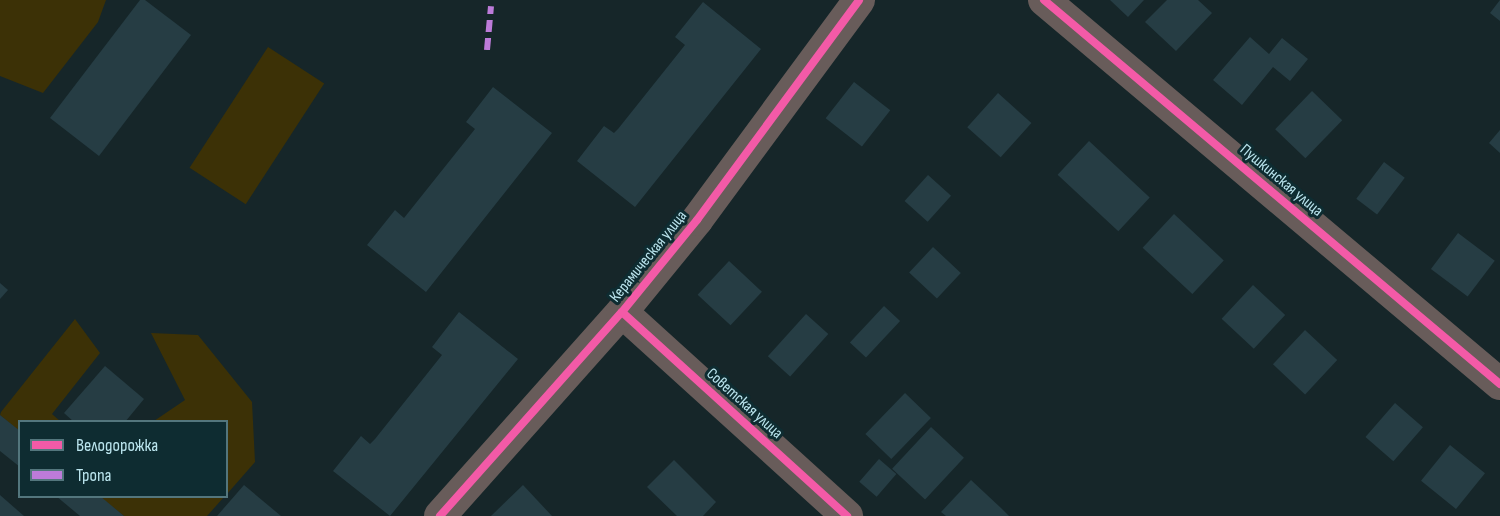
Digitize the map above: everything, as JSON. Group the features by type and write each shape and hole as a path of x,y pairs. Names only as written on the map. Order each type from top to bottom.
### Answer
{"street":[{"name":"Керамическая улица","path":"440,516 622,312 697,220 859,0"},
{"name":"Пушкинская улица","path":"1044,0 1500,384"},
{"name":"Советская улица","path":"622,312 847,516"}],"shaded area":[{"path":"0,0 106,0 98,22 43,93 0,76"},
{"path":"268,47 324,83 246,204 190,168"},
{"path":"75,319 100,353 52,414 59,420 18,420 18,430 0,415"},
{"path":"151,333 198,335 252,402 255,462 228,493 228,420 155,420 185,400"},
{"path":"101,498 223,498 207,516 124,516"}],"building":[{"path":"140,0 145,0 191,35 99,156 50,118"},
{"path":"1110,0 1144,0 1128,17"},
{"path":"1167,0 1198,0 1212,13 1176,51 1145,22"},
{"path":"1500,0 1500,21 1490,13"},
{"path":"703,2 761,49 635,207 577,161 604,126 614,133 618,129 685,45 675,37"},
{"path":"1250,37 1269,54 1282,38 1308,59 1290,81 1273,67 1242,105 1213,80"},
{"path":"854,82 890,110 862,147 826,118"},
{"path":"493,87 552,133 426,292 367,245 395,210 404,218 475,129 466,122"},
{"path":"1312,91 1342,120 1305,158 1275,129"},
{"path":"998,93 1031,123 1001,157 967,127"},
{"path":"1500,130 1500,153 1489,143"},
{"path":"1089,141 1150,198 1118,231 1058,175"},
{"path":"1384,162 1405,178 1377,214 1356,199"},
{"path":"928,175 951,196 928,222 905,201"},
{"path":"1174,214 1224,260 1192,294 1143,248"},
{"path":"1458,233 1495,261 1468,297 1431,269"},
{"path":"933,247 961,273 937,299 909,273"},
{"path":"729,261 762,292 731,325 698,295"},
{"path":"0,283 8,290 0,299"},
{"path":"1253,285 1285,315 1254,349 1222,319"},
{"path":"884,306 900,321 866,358 850,343"},
{"path":"459,312 518,359 390,516 333,471 361,436 370,444 375,439 442,355 432,347"},
{"path":"806,314 828,334 790,376 768,356"},
{"path":"1305,330 1337,360 1305,394 1273,364"},
{"path":"105,366 144,399 127,420 72,420 64,413"},
{"path":"905,393 931,418 891,459 865,434"},
{"path":"1395,403 1423,427 1393,461 1365,437"},
{"path":"0,415 18,429 18,465 0,451"},
{"path":"931,427 964,458 925,499 892,469"},
{"path":"1450,445 1485,473 1456,509 1421,481"},
{"path":"879,459 896,474 877,497 859,482"},
{"path":"674,460 716,502 703,516 677,516 647,487"},
{"path":"971,480 1009,516 946,516 941,512"},
{"path":"244,485 281,516 217,516"},
{"path":"523,485 552,516 491,516"},
{"path":"0,495 24,516 0,516"},
{"path":"58,498 102,498 124,516 80,516"}],"marked path":[{"path":"487,50 491,6"}],"cycle path":[{"path":"440,516 622,312 697,220 859,0"},
{"path":"1044,0 1500,384"},
{"path":"622,312 847,516"}]}
